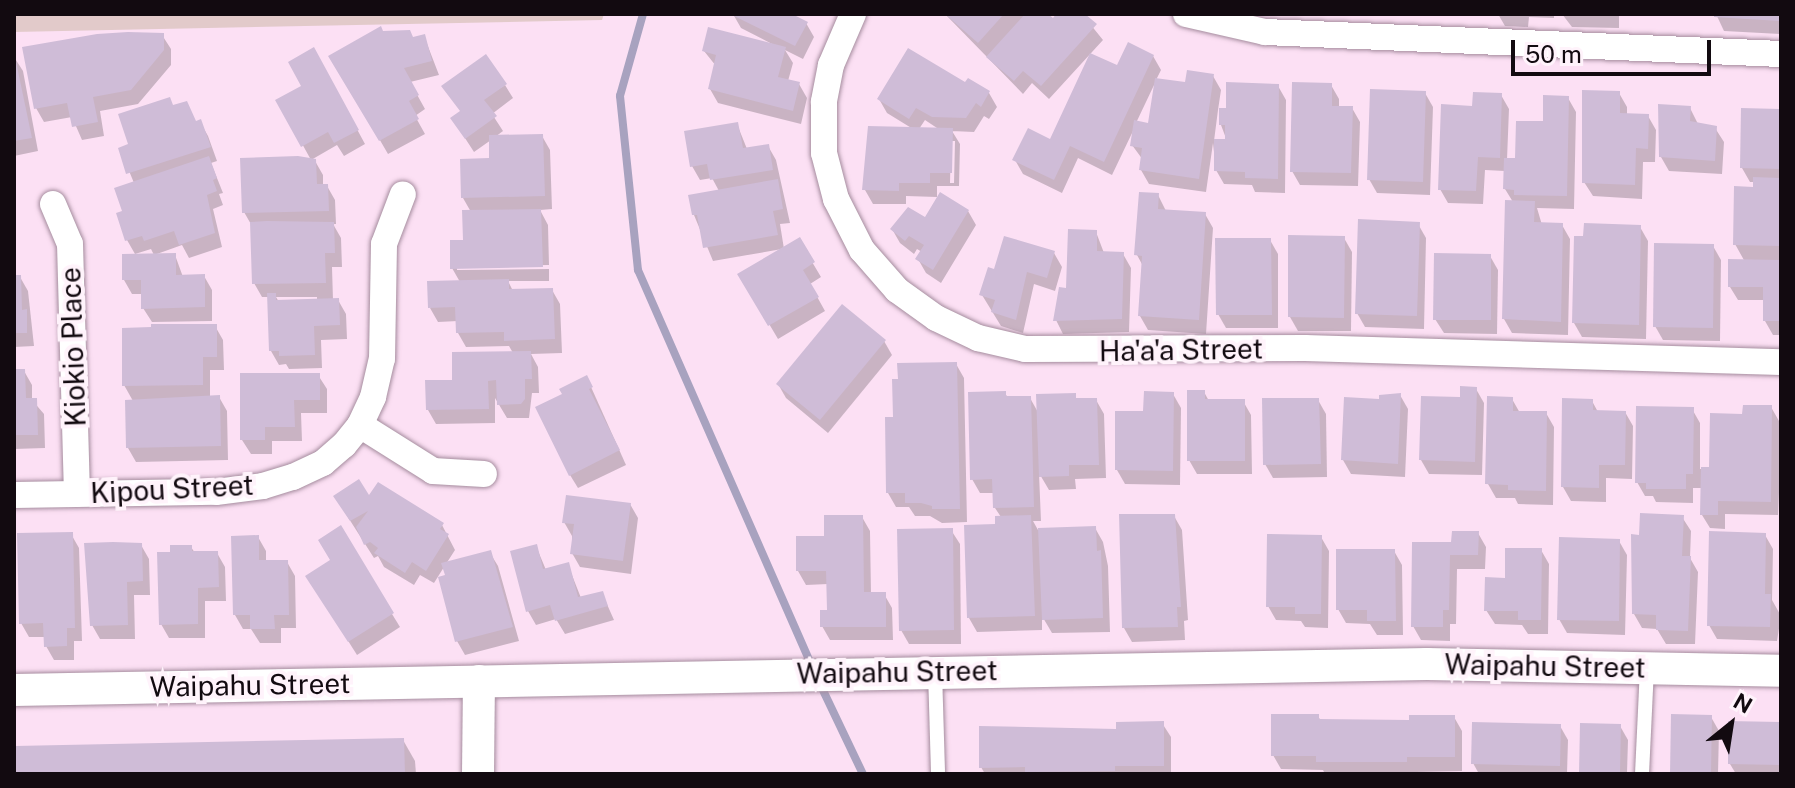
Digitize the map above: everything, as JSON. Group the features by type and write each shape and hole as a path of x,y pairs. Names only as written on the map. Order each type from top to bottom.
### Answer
{"street":[{"name":"Ha'a'a Street","path":"853,14 831,65 824,102 824,153 836,199 862,250 897,290 936,318 978,338 1025,349 1305,348 1781,362"},
{"path":"1186,14 1265,32 1781,54"},
{"name":"Kipou Street","path":"14,495 216,492 263,486 323,463 344,445 360,425 373,397 382,359 384,244 403,194"},
{"name":"Kiokio Place","path":"53,204 70,244 77,494"},
{"path":"360,425 433,471 484,474"},
{"name":"Waipahu Street","path":"14,690 839,672 1427,664 1781,671"},
{"path":"478,774 479,681"}],"lane":[{"path":"1642,774 1647,668"},
{"path":"935,671 938,774"}],"shaded area":[{"path":"14,14 604,14 602,20 14,32"}],"building":[{"path":"730,14 792,14 808,22 795,46"},
{"path":"945,14 1004,14 978,43"},
{"path":"1025,14 1048,14 1053,18 1056,14 1085,14 1097,24 1041,86 1023,71 1014,81 986,57"},
{"path":"1714,14 1781,14 1781,21 1714,17"},
{"path":"381,26 383,31 410,30 413,37 425,34 432,61 404,68 419,95 409,101 419,119 379,141 328,56"},
{"path":"708,27 786,47 778,77 800,82 793,111 708,89 716,55 702,51"},
{"path":"128,32 164,33 164,50 131,90 93,97 98,122 72,127 67,103 34,109 22,47"},
{"path":"1128,42 1154,55 1104,162 1070,146 1054,180 1012,160 1028,128 1050,139 1090,53 1117,65"},
{"path":"314,47 359,130 334,143 328,132 301,147 275,100 301,86 288,62"},
{"path":"908,48 965,82 968,78 990,91 981,107 976,103 966,118 932,117 916,108 909,119 877,99"},
{"path":"14,52 32,138 14,141"},
{"path":"486,54 507,84 484,100 497,116 465,139 450,118 460,111 441,86"},
{"path":"1187,70 1214,74 1199,179 1139,170 1142,148 1130,146 1134,120 1148,123 1155,78 1185,82"},
{"path":"1226,82 1279,84 1278,179 1245,178 1245,172 1214,171 1214,139 1225,139 1225,125 1219,125 1219,108 1226,108"},
{"path":"1292,82 1332,83 1332,106 1353,106 1351,173 1290,172"},
{"path":"1370,89 1426,91 1423,182 1367,180"},
{"path":"1582,90 1620,91 1620,113 1649,114 1648,149 1636,148 1635,185 1582,183"},
{"path":"1473,92 1502,93 1500,158 1478,157 1476,191 1438,190 1441,104 1472,106"},
{"path":"1543,95 1569,96 1567,196 1514,195 1514,190 1503,189 1504,158 1515,158 1516,121 1543,121"},
{"path":"170,97 173,105 187,101 196,121 201,119 211,147 126,174 118,148 128,144 118,114"},
{"path":"1658,104 1691,106 1690,121 1717,126 1715,161 1659,157"},
{"path":"1741,108 1781,109 1781,169 1740,168"},
{"path":"738,122 743,148 769,144 773,170 710,180 707,164 690,167 684,131"},
{"path":"868,126 953,128 952,173 930,173 930,183 899,183 899,191 862,190"},
{"path":"543,134 545,196 461,198 460,159 489,158 489,135"},
{"path":"209,156 217,178 213,180 217,191 207,195 215,233 179,245 174,231 144,241 142,236 125,241 116,213 122,211 114,188"},
{"path":"298,156 316,159 317,184 328,184 329,211 242,213 240,158"},
{"path":"1753,177 1781,178 1781,246 1733,245 1734,186 1753,187"},
{"path":"778,179 783,209 773,211 778,235 703,248 697,215 692,215 688,195"},
{"path":"940,192 969,210 933,270 915,259 924,245 909,236 905,241 890,229 908,207 925,217"},
{"path":"1139,192 1159,193 1158,209 1206,212 1199,320 1138,316 1142,256 1134,255"},
{"path":"1505,200 1535,201 1534,222 1563,223 1561,322 1502,319"},
{"path":"541,209 543,267 450,269 450,240 463,240 462,210"},
{"path":"1358,219 1420,222 1417,316 1355,314"},
{"path":"250,222 334,222 335,253 325,253 326,283 252,284"},
{"path":"1584,223 1641,225 1639,325 1572,323 1574,236 1583,236"},
{"path":"1068,229 1097,230 1097,251 1124,252 1122,319 1053,321 1059,287 1066,288"},
{"path":"1288,235 1345,236 1344,318 1288,317"},
{"path":"1004,236 1055,251 1047,278 1027,272 1016,320 991,312 995,300 979,295 988,267 994,269"},
{"path":"800,237 815,262 803,270 819,297 768,326 737,274"},
{"path":"1215,238 1271,238 1272,315 1216,315"},
{"path":"1654,243 1714,244 1713,328 1653,327"},
{"path":"176,253 176,275 205,274 205,307 141,309 141,280 122,280 122,254"},
{"path":"1434,253 1491,254 1491,320 1433,320"},
{"path":"1728,259 1781,260 1781,321 1763,321 1763,287 1728,287"},
{"path":"14,275 21,275 22,310 27,309 27,333 14,333"},
{"path":"509,279 509,289 553,288 555,339 504,341 504,332 456,333 455,307 428,308 427,281"},
{"path":"267,293 276,293 276,300 339,298 340,325 314,326 315,355 279,356 279,351 269,351"},
{"path":"842,304 886,340 820,420 776,384"},
{"path":"151,324 217,324 217,357 203,357 203,385 122,386 122,328 151,327"},
{"path":"531,351 532,379 525,379 525,399 521,404 497,405 496,380 488,381 489,409 426,410 425,380 452,380 452,352"},
{"path":"957,362 960,509 932,509 932,506 921,503 905,503 905,493 886,493 885,417 893,417 892,379 898,379 897,363"},
{"path":"14,369 25,369 26,398 37,398 38,435 14,435"},
{"path":"240,373 320,373 320,400 294,400 295,427 265,427 265,440 240,440"},
{"path":"587,375 593,387 589,389 620,450 569,476 535,407 562,394 559,389"},
{"path":"1460,386 1477,387 1475,462 1419,460 1421,396 1460,397"},
{"path":"1187,390 1205,390 1205,399 1245,399 1245,461 1187,461"},
{"path":"1006,391 1006,396 1031,396 1034,507 993,508 992,479 970,480 968,392"},
{"path":"1144,391 1174,392 1173,471 1115,470 1115,411 1143,411"},
{"path":"1076,393 1076,398 1097,398 1099,465 1069,465 1069,476 1039,477 1036,394"},
{"path":"1401,393 1398,464 1341,460 1344,397 1379,399 1379,395"},
{"path":"220,395 221,446 126,448 125,400"},
{"path":"1487,396 1513,397 1513,411 1547,411 1546,491 1508,490 1508,485 1485,484"},
{"path":"1262,398 1319,398 1321,464 1263,465"},
{"path":"1562,398 1593,399 1593,410 1626,411 1625,465 1599,465 1599,488 1561,487"},
{"path":"1743,405 1772,405 1771,502 1718,501 1718,515 1700,515 1701,467 1709,467 1710,413 1742,414"},
{"path":"1636,406 1694,407 1693,474 1686,474 1686,489 1646,489 1646,483 1635,483"},
{"path":"359,479 369,495 378,482 444,523 440,529 449,534 426,571 412,562 405,573 374,553 378,548 370,542 364,545 356,527 368,511 350,521 333,496"},
{"path":"566,495 631,503 623,561 570,554 574,524 562,523"},
{"path":"1640,513 1684,515 1682,556 1691,556 1688,631 1656,630 1656,615 1632,614 1631,534 1639,535"},
{"path":"1119,514 1175,514 1181,607 1177,607 1178,627 1122,628"},
{"path":"824,515 863,515 864,592 886,592 886,627 820,627 820,610 827,610 826,571 796,571 796,536 824,536"},
{"path":"1031,515 1035,616 967,618 964,525 995,524 995,516"},
{"path":"341,525 394,613 348,642 305,576 330,560 318,540"},
{"path":"1096,526 1097,551 1101,550 1103,618 1042,620 1038,528"},
{"path":"953,528 954,630 899,631 897,529"},
{"path":"1452,531 1479,531 1478,555 1450,555 1449,610 1443,610 1443,627 1411,627 1412,542 1451,542"},
{"path":"1709,531 1766,533 1765,594 1771,594 1770,627 1707,626"},
{"path":"73,532 75,628 67,628 67,646 44,647 43,623 19,624 17,533"},
{"path":"1267,534 1322,535 1321,614 1295,614 1295,607 1266,607"},
{"path":"259,535 259,560 288,560 289,615 274,615 275,629 250,629 250,615 233,615 231,536"},
{"path":"1559,537 1620,539 1619,621 1557,620"},
{"path":"84,543 142,543 143,581 127,582 128,625 90,626"},
{"path":"537,544 543,569 569,562 578,597 603,591 608,606 555,621 550,605 526,612 510,551"},
{"path":"170,545 192,545 192,551 218,551 219,587 198,588 198,624 159,625 157,552 170,552"},
{"path":"1505,548 1542,548 1541,620 1518,620 1518,611 1484,611 1485,577 1505,578"},
{"path":"1336,549 1395,549 1396,621 1367,621 1367,610 1336,610"},
{"path":"491,550 513,627 455,642 438,577 445,575 441,563"},
{"path":"1271,714 1319,714 1319,719 1409,720 1409,715 1455,715 1455,757 1407,757 1407,762 1316,762 1316,756 1271,756"},
{"path":"1671,714 1712,715 1711,774 1670,774"},
{"path":"1164,721 1164,766 1115,766 1115,771 1025,772 1025,767 979,768 979,726 1116,729 1116,722"},
{"path":"1728,721 1781,722 1781,765 1728,764"},
{"path":"1472,722 1561,724 1560,766 1471,764"},
{"path":"1580,723 1621,724 1620,774 1579,774"},
{"path":"404,738 405,774 16,774 15,746"}],"waterway":[{"path":"643,14 620,96 638,270 813,668"},
{"path":"820,684 863,774"}]}
